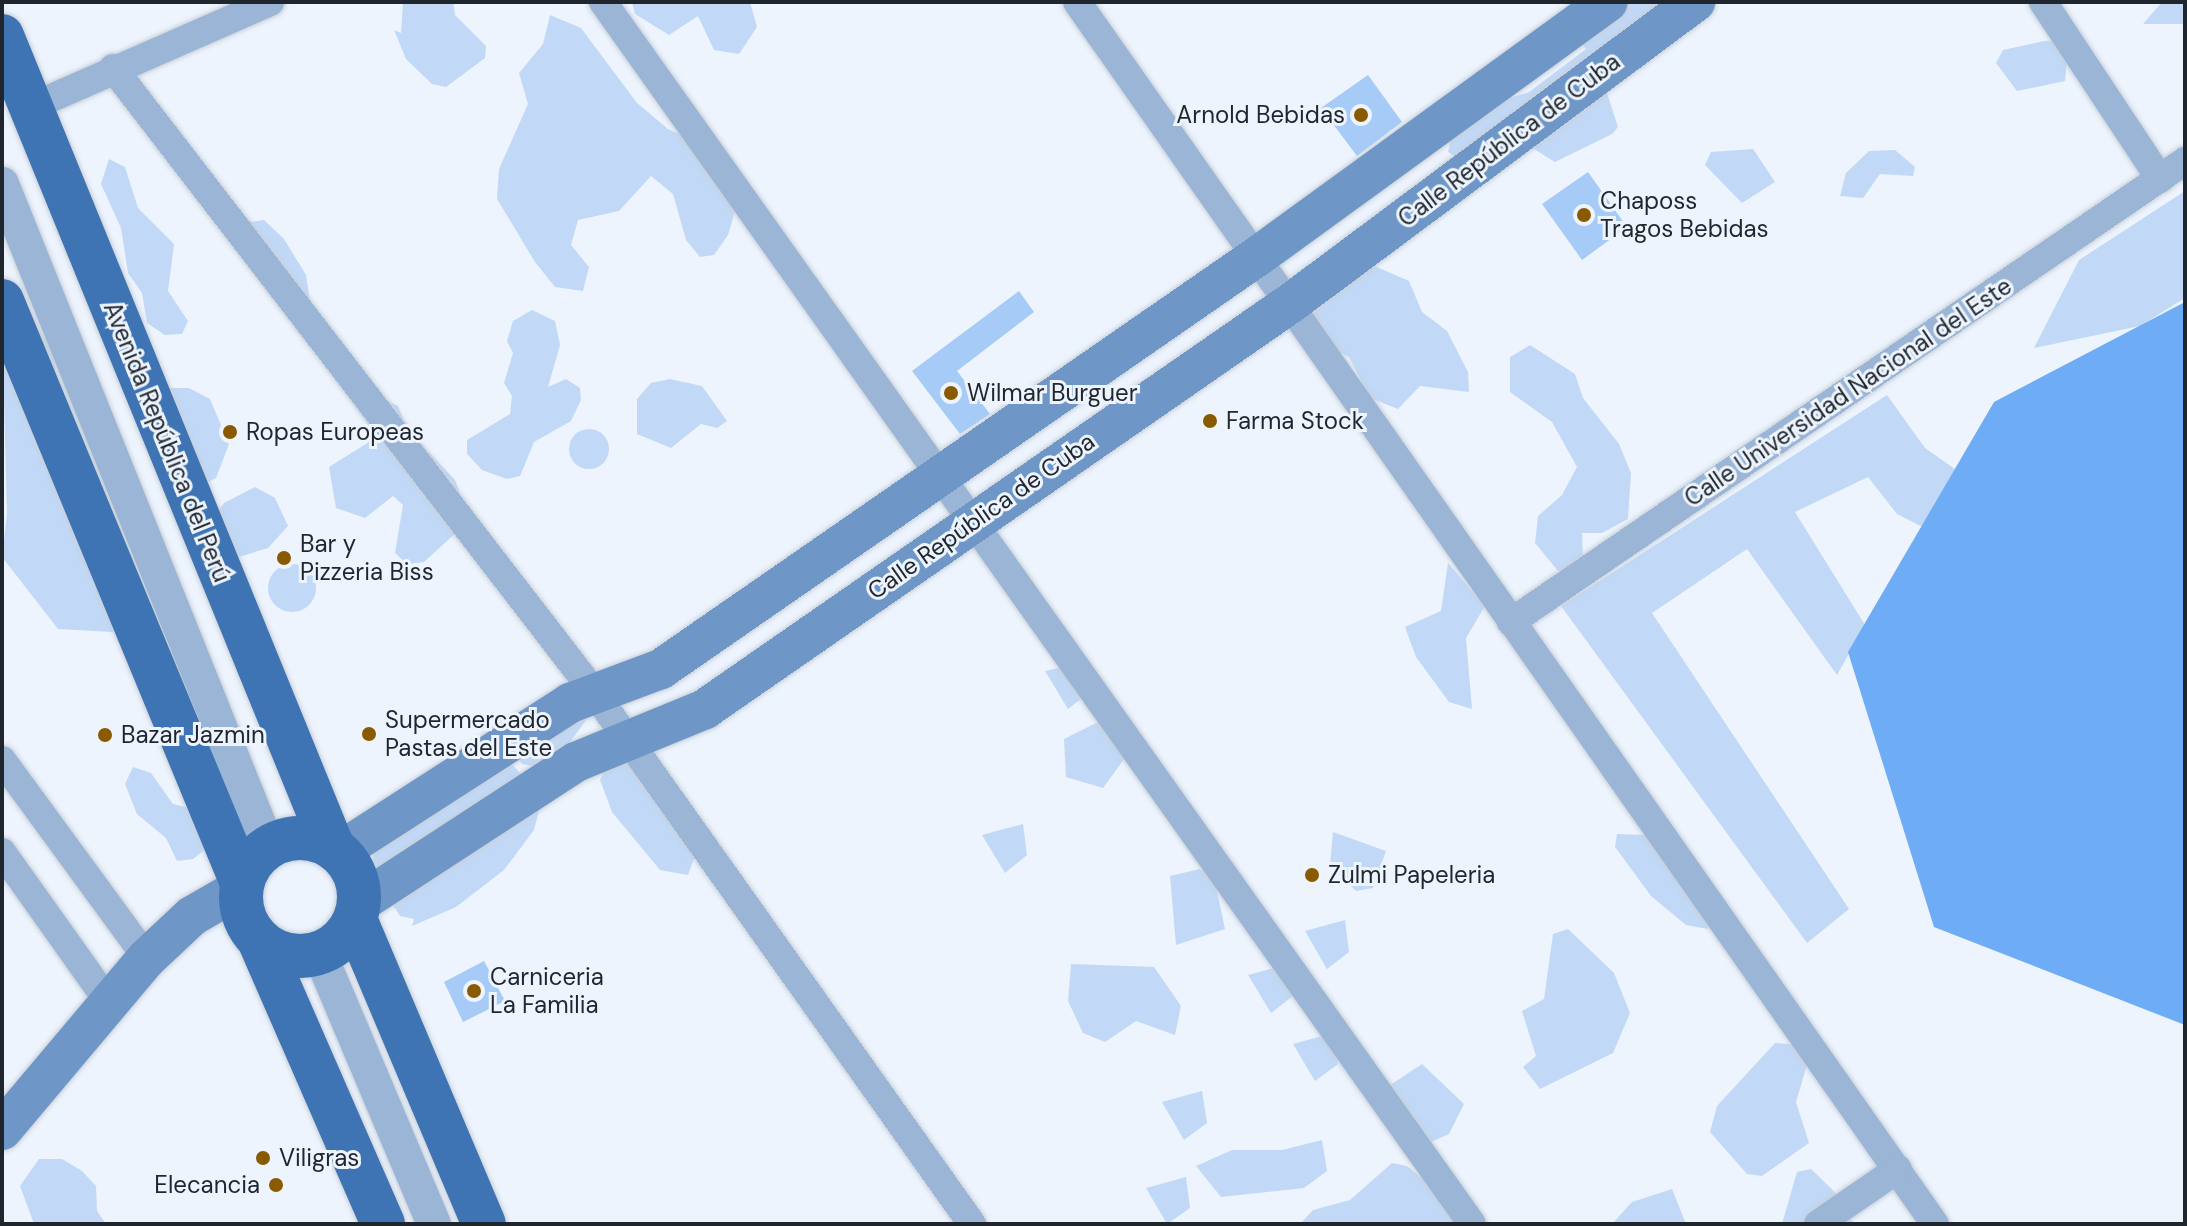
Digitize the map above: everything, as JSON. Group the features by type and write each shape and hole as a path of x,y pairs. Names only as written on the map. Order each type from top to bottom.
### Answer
{"highway":[{"name":"Avenida República del Perú","path":"2,36 336,850"},
{"path":"2,301 242,885 242,911 256,936 383,1224"},
{"path":"242,885 268,846 306,838 336,850 355,876 356,911 484,1224"},
{"path":"256,936 283,954 319,952 338,942 356,911"}],"main road":[{"path":"336,850 594,692 661,669 1258,256 1607,2"},
{"name":"Calle República de Cuba","path":"356,911 576,762 705,709 974,519 1291,303 1695,2"},
{"path":"2,1130 107,1000 147,958 179,930 242,885"},
{"path":"179,930 217,922 256,936"}],"street":[{"path":"31,107 113,68 270,2"},
{"path":"603,2 939,475 974,519 1472,1224"},
{"path":"1077,2 1898,1169 1931,1222"},
{"path":"2043,2 2160,179"},
{"path":"113,68 594,692 972,1224"},
{"name":"Calle Universidad Nacional del Este","path":"1511,622 2185,161"},
{"path":"2,184 268,846"},
{"path":"2,760 147,958"},
{"path":"2,852 107,1000"},
{"path":"319,952 434,1224"},
{"path":"1818,1224 1898,1169"}],"shaded area":[{"path":"403,2 453,2 455,15 486,46 485,58 446,87 432,84 406,59 394,30 401,33"},
{"path":"632,2 750,2 757,27 739,54 714,50 698,16 669,35 635,14"},
{"path":"1594,2 1671,2 1607,93 1618,127 1612,134 1555,162 1526,144 1461,160 1448,152 1451,137 1501,91 1513,97 1529,92 1586,49 1575,36"},
{"path":"2162,2 2185,2 2185,24 2143,24"},
{"path":"550,15 581,28 637,103 668,129 703,145 741,190 728,235 714,255 700,257 686,240 673,194 651,176 619,211 578,220 571,245 589,267 583,291 555,287 535,262 497,199 499,169 528,104 519,73 543,44"},
{"path":"2044,41 2069,41 2065,81 2017,91 1996,63 2003,50"},
{"path":"1753,149 1775,182 1742,203 1705,165 1711,152"},
{"path":"1895,150 1915,167 1913,176 1880,174 1863,198 1840,196 1846,173 1869,151"},
{"path":"109,159 125,167 138,208 174,244 168,291 188,321 182,334 165,335 147,323 142,293 128,273 121,228 101,184"},
{"path":"218,190 251,222 264,220 284,239 306,275 310,301 381,398 398,406 408,430 455,480 470,520 424,562 407,564 395,553 403,505 393,496 365,518 336,508 329,467 377,437 208,203"},
{"path":"2185,191 2185,298 2140,326 2034,348 2079,260"},
{"path":"1372,265 1409,281 1422,312 1447,331 1468,372 1469,392 1420,386 1398,409 1370,398 1349,357 1323,344 1307,318"},
{"path":"532,310 555,321 560,345 548,387 566,379 580,388 581,400 571,421 534,442 520,476 507,479 482,470 467,454 467,440 510,414 512,396 504,383 513,353 507,341 513,321"},
{"path":"9,323 38,329 52,348 57,380 144,602 113,632 58,629 2,557 7,514 2,328"},
{"path":"1530,345 1575,374 1583,398 1619,444 1631,473 1628,519 1602,533 1582,533 1583,562 1558,571 1535,543 1538,516 1562,495 1577,467 1552,422 1510,392 1510,357"},
{"path":"670,379 702,386 727,421 717,428 701,424 671,448 637,434 637,399 651,383"},
{"path":"167,388 189,388 210,399 229,444 216,478 201,486"},
{"path":"1887,395 1925,448 1979,486 1944,538 1897,514 1868,477 1795,512 1865,625 1837,675 1747,549 1652,613 1849,909 1807,943 1561,606"},
{"path":"589,429 603,435 609,449 603,463 589,469 575,463 569,449 575,435"},
{"path":"255,487 275,498 288,526 268,548 229,560 212,521 224,503"},
{"path":"1448,563 1485,606 1466,638 1472,709 1449,702 1416,657 1405,627 1441,611"},
{"path":"292,564 309,571 316,588 309,605 292,612 275,605 268,588 275,571"},
{"path":"1086,661 1090,692 1068,709 1045,671"},
{"path":"552,697 587,719 550,769 522,764 505,739"},
{"path":"1098,722 1130,751 1103,788 1066,777 1064,739"},
{"path":"646,747 702,837 688,875 660,870 612,812 600,780 612,754"},
{"path":"482,763 513,765 542,799 534,830 504,870 456,907 412,926 414,919 400,916 372,872 375,844"},
{"path":"133,767 151,773 173,804 190,808 212,844 193,859 177,861 166,838 137,814 125,784"},
{"path":"1023,824 1027,855 1005,873 982,835"},
{"path":"1333,832 1386,851 1373,888 1356,891 1330,865"},
{"path":"1617,834 1644,835 1667,854 1708,899 1708,929 1686,925 1651,896 1615,847"},
{"path":"1200,869 1214,877 1225,929 1176,945 1170,876"},
{"path":"1345,920 1349,952 1327,969 1305,931"},
{"path":"1568,929 1614,973 1630,1013 1613,1053 1540,1089 1523,1067 1536,1056 1522,1011 1544,999 1553,934"},
{"path":"1071,964 1154,967 1181,1006 1175,1035 1136,1021 1105,1042 1083,1033 1068,1001"},
{"path":"1289,964 1293,996 1271,1013 1248,975"},
{"path":"1333,1033 1338,1064 1315,1081 1293,1044"},
{"path":"1775,1043 1803,1045 1809,1058 1796,1102 1809,1143 1762,1176 1747,1174 1710,1132 1717,1106"},
{"path":"1422,1064 1464,1104 1449,1134 1427,1144 1381,1091"},
{"path":"1202,1091 1207,1123 1184,1140 1162,1102"},
{"path":"1322,1140 1327,1171 1304,1188 1221,1197 1196,1166 1232,1150 1282,1150"},
{"path":"39,1159 62,1159 82,1171 96,1186 97,1211 106,1224 34,1224 20,1186"},
{"path":"1392,1163 1407,1166 1454,1204 1455,1224 1300,1224 1313,1210 1350,1200"},
{"path":"1811,1169 1844,1201 1853,1224 1782,1224 1797,1172"},
{"path":"1186,1177 1190,1208 1167,1224 1146,1188"},
{"path":"1672,1189 1686,1224 1612,1224 1632,1202"}],"water":[{"path":"2185,302 2185,1025 1934,927 1848,652 1994,402"}],"building":[{"name":"Arnold Bebidas","path":"1368,75 1402,122 1357,156 1321,108"},
{"name":"Chaposs Tragos Bebidas","path":"1588,172 1627,227 1582,260 1542,204"},
{"name":"Wilmar Burguer","path":"1019,291 1034,312 957,371 990,414 960,434 912,371"},
{"name":"Carniceria La Familia","path":"484,961 505,1001 463,1022 444,982"}],"place":[{"name":"Arnold Bebidas","path":"1361,115"},
{"name":"Chaposs Tragos Bebidas","path":"1584,215"},
{"name":"Wilmar Burguer","path":"951,393"},
{"name":"Farma Stock","path":"1210,421"},
{"name":"Ropas Europeas","path":"230,432"},
{"name":"Bar y Pizzeria Biss","path":"284,558"},
{"name":"Supermercado Pastas del Este","path":"369,734"},
{"name":"Bazar Jazmin","path":"105,735"},
{"name":"Zulmi Papeleria","path":"1312,875"},
{"name":"Carniceria La Familia","path":"474,991"},
{"name":"Viligras","path":"263,1158"},
{"name":"Elecancia","path":"276,1185"}]}
